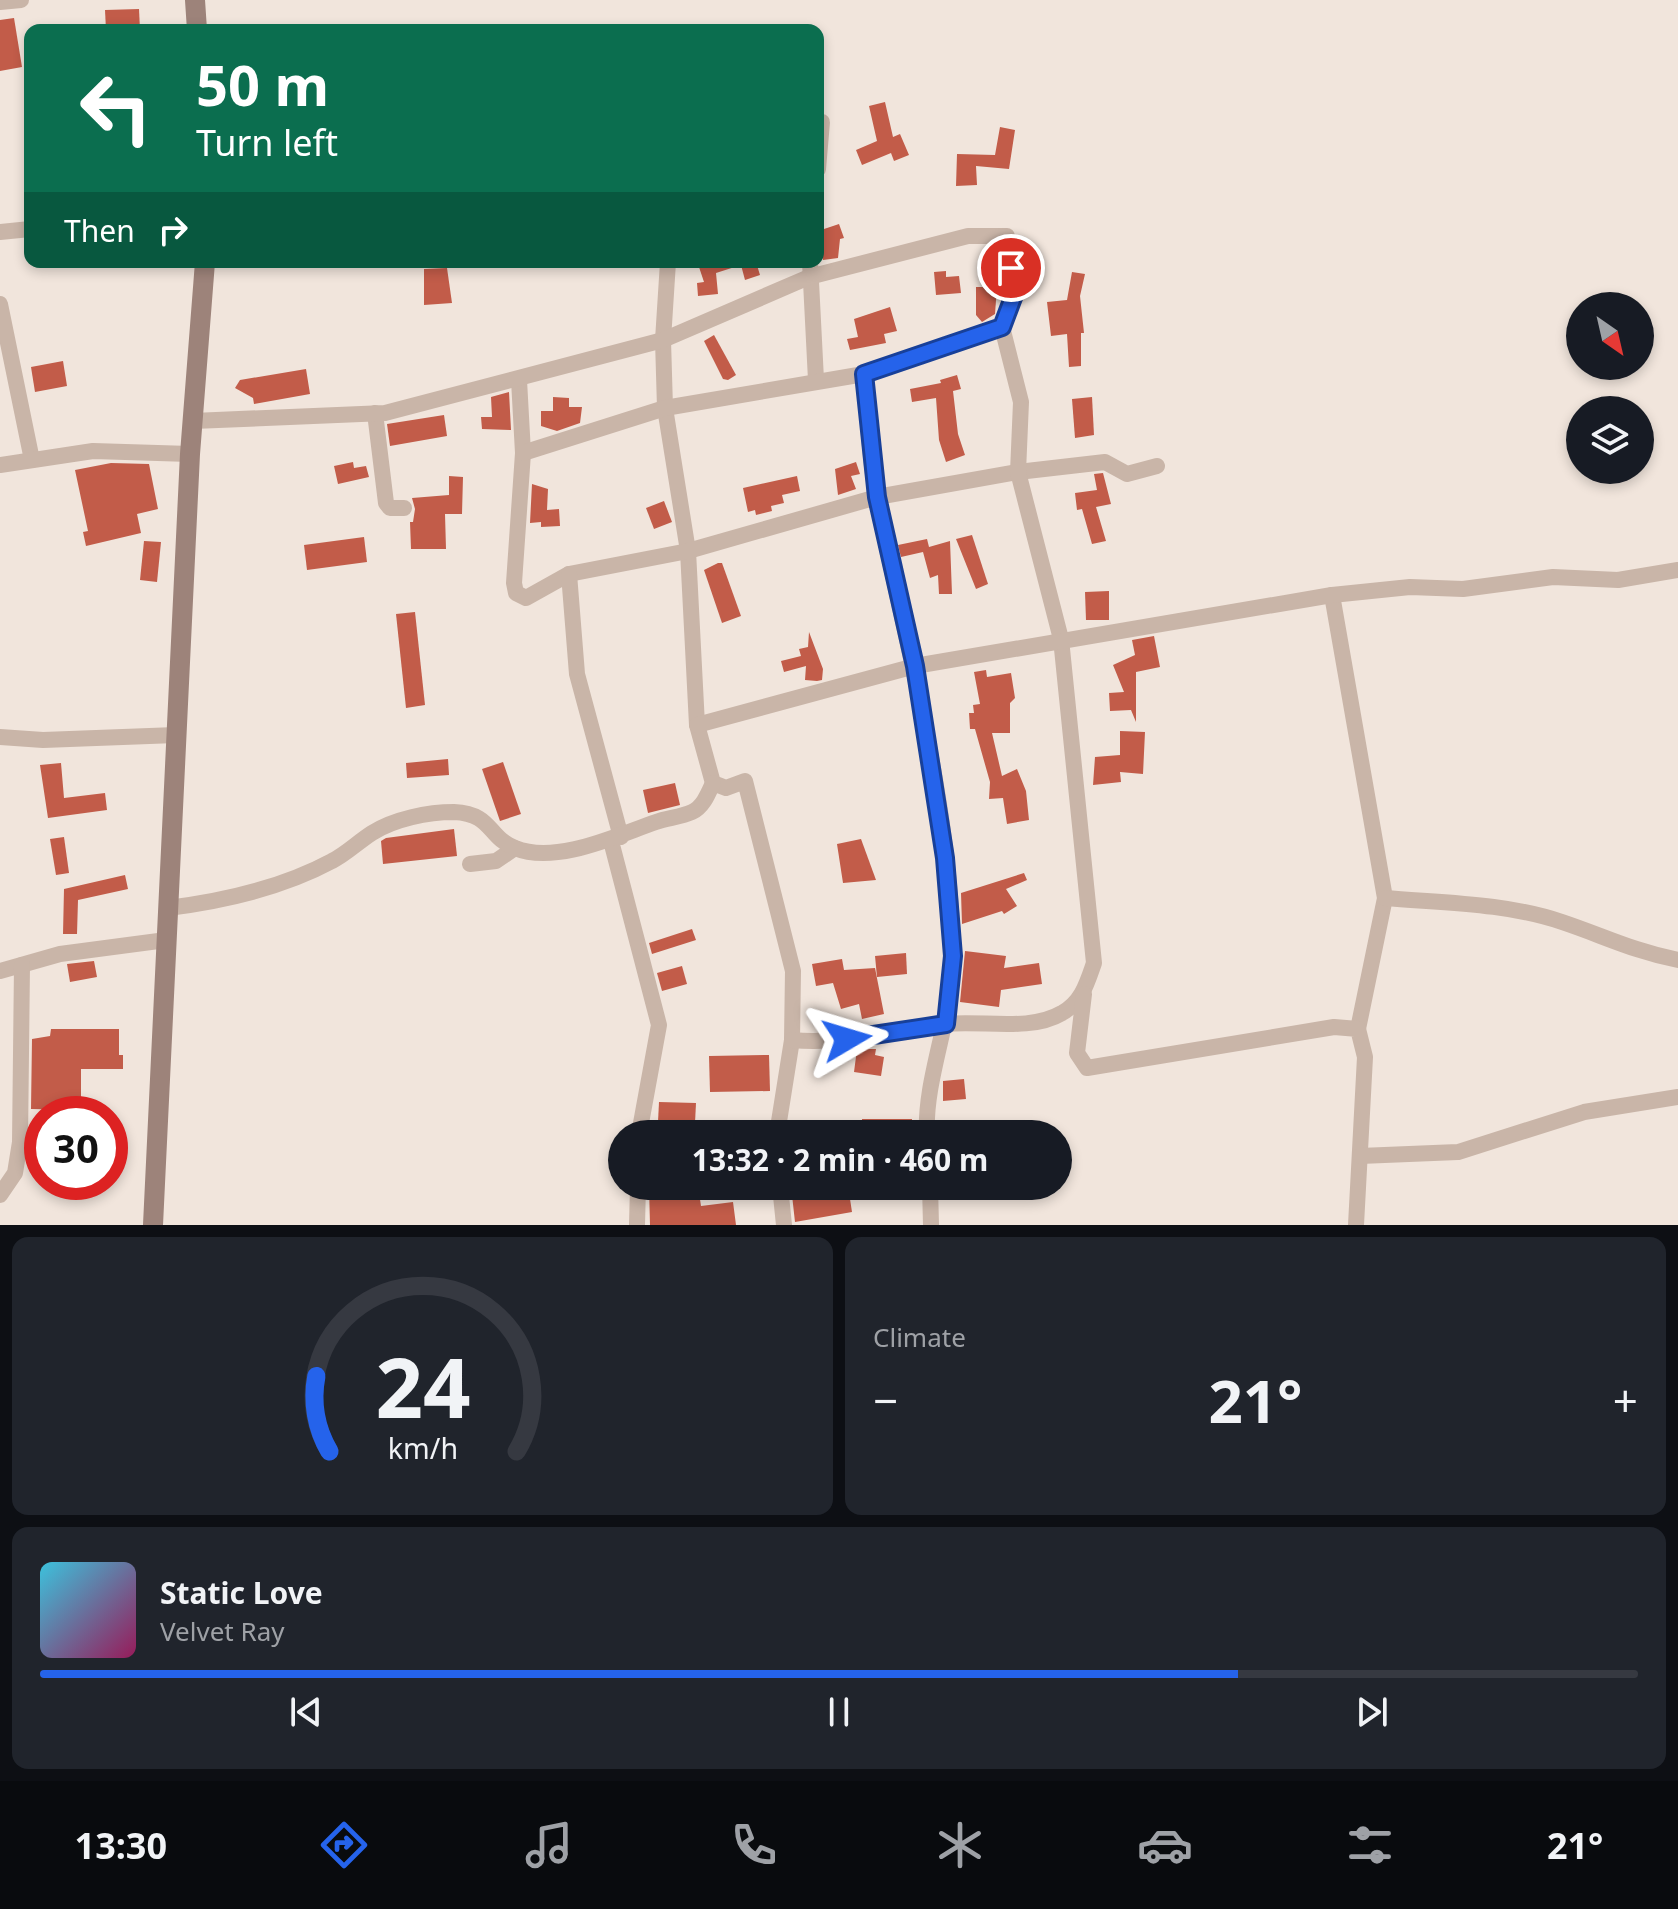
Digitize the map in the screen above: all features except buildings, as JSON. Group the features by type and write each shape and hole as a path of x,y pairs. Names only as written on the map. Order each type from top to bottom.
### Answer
{"main road":[{"path":"195,0 197,24"},
{"path":"153,1225 190,454 205,268"}],"street":[{"path":"0,2 21,0"},
{"path":"0,232 24,230"},
{"path":"824,267 968,236 1007,236 1014,295 1002,327 1021,402 1018,472 1061,639 1094,963 1084,994 1077,1053 1087,1068 1334,1027 1358,1029"},
{"path":"668,268 663,340 665,408 688,551 697,725 719,786"},
{"path":"193,421 375,413 519,380 663,340 810,270 816,380"},
{"path":"0,304 6,348 32,460"},
{"path":"523,453 665,408 864,374 1002,327"},
{"path":"864,374 877,497 915,666 945,858 953,956 946,1024 929,1120"},
{"path":"519,380 523,453 514,583 516,593 526,598 569,574 688,551 877,497 1018,472 1105,462 1127,474 1157,466"},
{"path":"375,413 386,503 390,508 404,508"},
{"path":"0,465 93,451 190,454"},
{"path":"697,725 915,666 1332,595 1410,587 1463,589 1553,577 1618,580 1678,570"},
{"path":"569,574 577,674 659,1025 642,1120"},
{"path":"1332,595 1385,898 1358,1029 1365,1057 1356,1225"},
{"path":"0,737 43,740 176,735"},
{"path":"168,908 213,902 292,879 334,861 374,832 400,820 452,812 476,815 515,848 544,852 616,839 661,820 693,812 719,786 745,781 793,971 792,1040 779,1120"},
{"path":"470,864 496,861 515,848"},
{"path":"1385,898 1495,907 1534,915 1561,921 1635,952 1678,960"},
{"path":"0,971 60,954 166,940"},
{"path":"0,1195 15,1173 20,1142 22,965"},
{"path":"792,1040 820,1042 946,1024 1041,1022 1064,1013 1084,994"},
{"path":"1360,1156 1458,1152 1584,1112 1678,1097"},
{"path":"637,1225 638,1200"},
{"path":"781,1200 784,1225"},
{"path":"930,1200 931,1225"}],"route":[{"path":"847,1039 946,1024 953,956 945,858 915,666 877,497 864,374 1002,327 1014,295 1011,268"}]}
